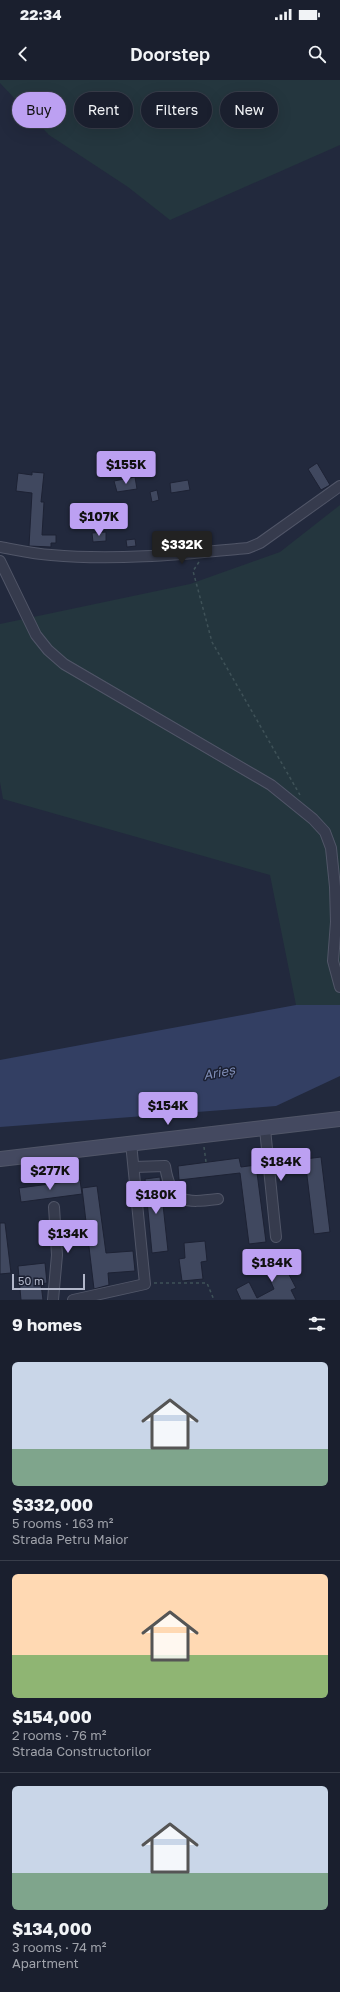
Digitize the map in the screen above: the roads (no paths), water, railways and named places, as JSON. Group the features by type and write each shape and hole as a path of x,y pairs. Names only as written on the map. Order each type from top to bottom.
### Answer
{"street":[{"path":"0,547 51,555 108,558 248,548 260,543 340,486"},
{"path":"0,561 36,635 48,650 64,664 271,785 314,819 325,832 330,848 335,887 336,922 333,961 340,987"},
{"path":"0,1158 265,1129 340,1119"},
{"path":"265,1129 276,1237"},
{"path":"73,1300 145,1284 131,1143"},
{"path":"134,1167 165,1166 167,1179 171,1188 181,1199 192,1202 218,1199"},
{"path":"53,1300 57,1255 54,1207"}],"water":[{"name":"Arieș","path":"296,1005 340,1005 340,1076 276,1106 0,1127 0,1060"}]}
